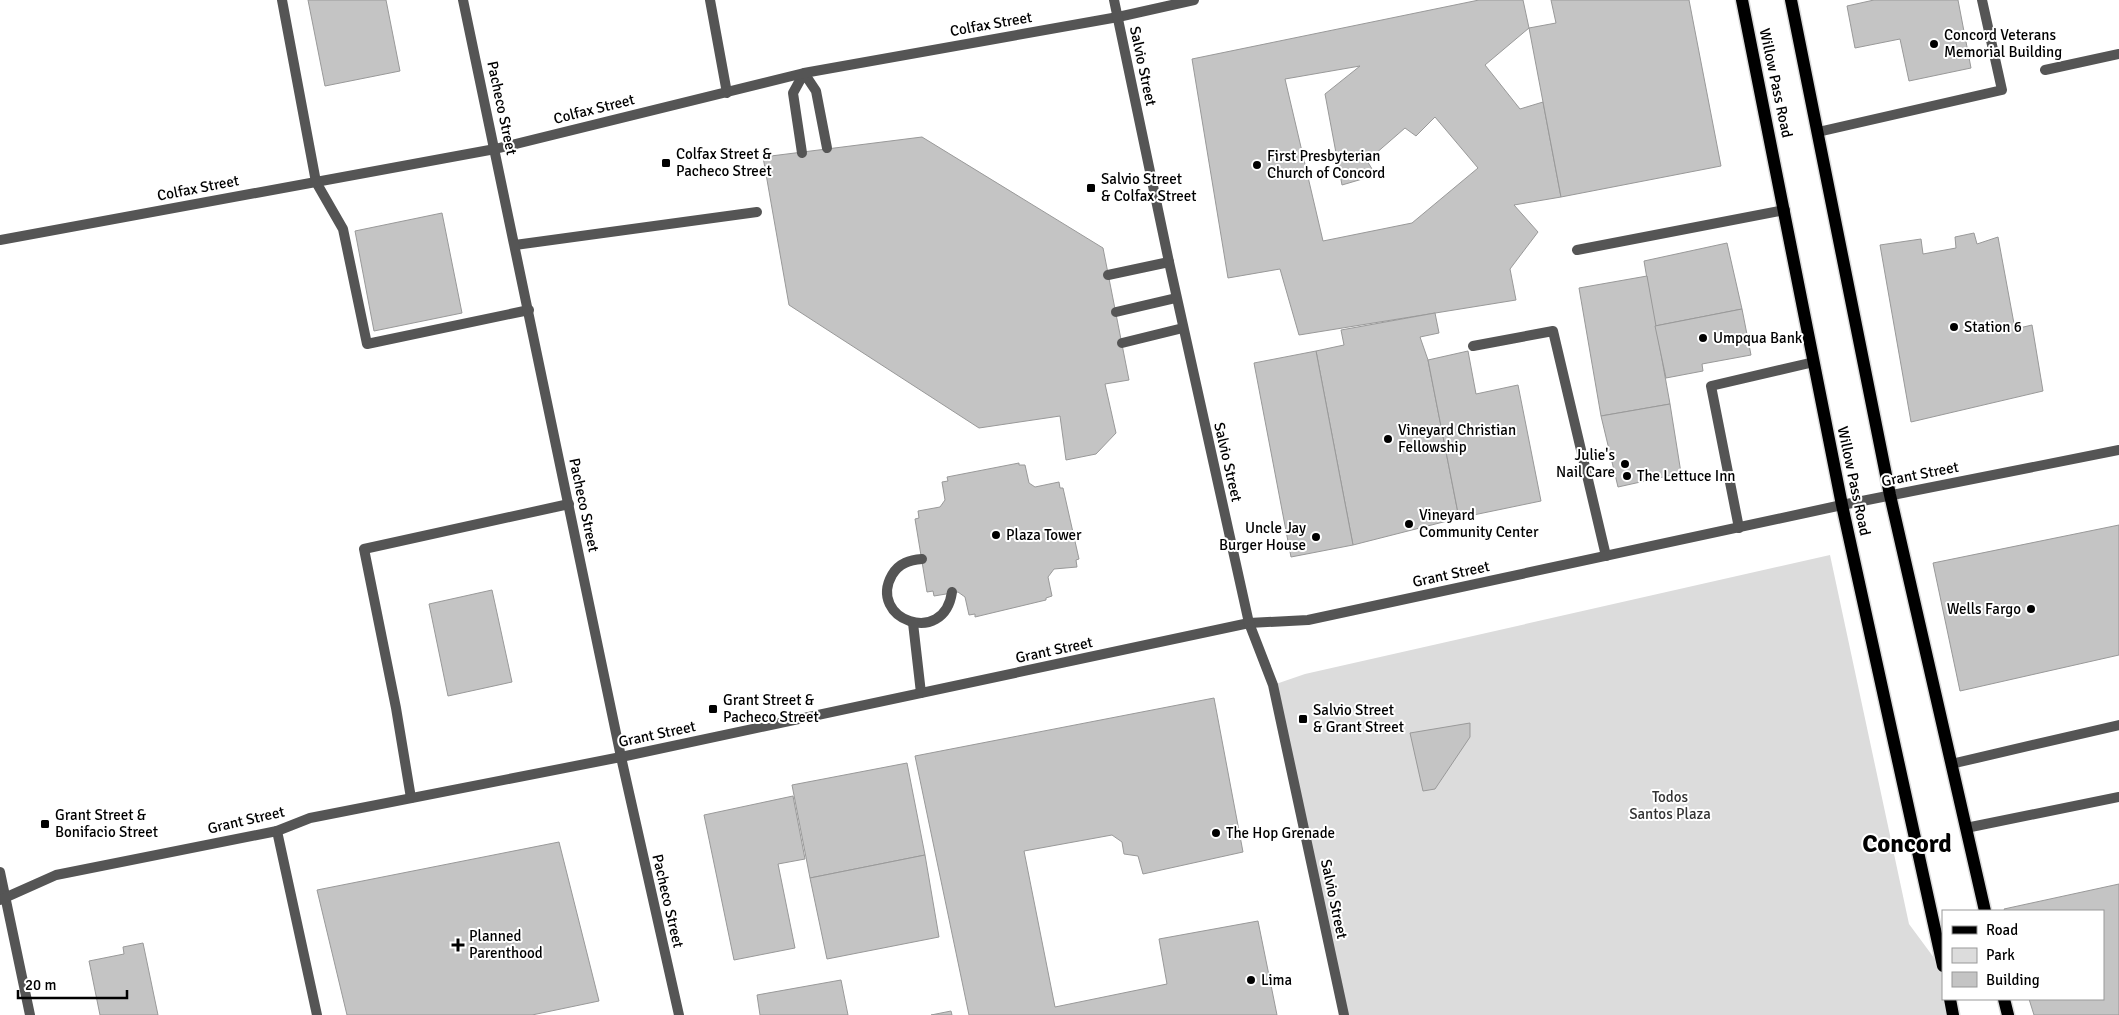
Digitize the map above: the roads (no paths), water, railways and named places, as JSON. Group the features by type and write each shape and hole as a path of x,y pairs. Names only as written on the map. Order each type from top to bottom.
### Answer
{"main road":[{"name":"Willow Pass Road","path":"1742,0 1842,505 1942,961"},
{"name":"Willow Pass Road","path":"1791,0 1890,495 1985,910"},
{"path":"1950,1000 1954,1015"},
{"path":"2004,1000 2008,1015"}],"street":[{"path":"282,0 316,182 343,229 367,344 529,310"},
{"name":"Pacheco Street","path":"463,0 496,149 621,758 679,1015"},
{"path":"710,0 727,93"},
{"name":"Salvio Street","path":"1114,0 1168,262 1249,623 1273,685 1344,1015"},
{"name":"Colfax Street","path":"0,240 496,149 804,73 1118,16 1194,0"},
{"path":"1818,132 2002,90 1982,0"},
{"path":"2045,70 2119,54"},
{"path":"802,153 793,93 804,73 816,91 828,148"},
{"path":"1578,250 1785,210"},
{"path":"515,245 757,212"},
{"path":"1108,275 1168,262"},
{"path":"1116,312 1176,298"},
{"path":"1122,343 1183,328"},
{"path":"1473,346 1553,331 1606,556"},
{"path":"1739,528 1711,386 1814,362"},
{"name":"Grant Street","path":"3,899 56,875 278,831 310,818 621,758 1249,623 1308,620 1842,505 2119,450"},
{"path":"410,798 396,708 364,548 569,504"},
{"path":"922,559 902,564 891,576 887,592 889,602 895,612 903,619 913,623 931,622 939,617 950,602 952,592"},
{"path":"913,623 921,693"},
{"path":"1951,764 2119,725"},
{"path":"1966,828 2119,797"},
{"path":"278,831 317,1015"},
{"path":"0,872 3,899 30,1015"}],"place":[{"name":"Concord Veterans Memorial Building","path":"1934,44"},
{"name":"Colfax Street & Pacheco Street","path":"666,163"},
{"name":"First Presbyterian Church of Concord","path":"1257,165"},
{"name":"Salvio Street & Colfax Street","path":"1091,188"},
{"name":"Station 6","path":"1954,327"},
{"name":"Umpqua Bank","path":"1703,338"},
{"name":"Vineyard Christian Fellowship","path":"1388,439"},
{"name":"Julie's Nail Care","path":"1625,464"},
{"name":"The Lettuce Inn","path":"1627,476"},
{"name":"Vineyard Community Center","path":"1409,524"},
{"name":"Plaza Tower","path":"996,535"},
{"name":"Uncle Jay Burger House","path":"1316,537"},
{"name":"Wells Fargo","path":"2031,609"},
{"name":"Grant Street & Pacheco Street","path":"713,709"},
{"name":"Salvio Street & Grant Street","path":"1303,719"},
{"name":"Grant Street & Bonifacio Street","path":"45,824"},
{"name":"The Hop Grenade","path":"1216,833"},
{"name":"Planned Parenthood","path":"458,945"},
{"name":"Lima","path":"1251,980"}],"district":[{"name":"Concord","path":"1907,843"}],"park label":[{"name":"Todos Santos Plaza","path":"1670,806"}]}
